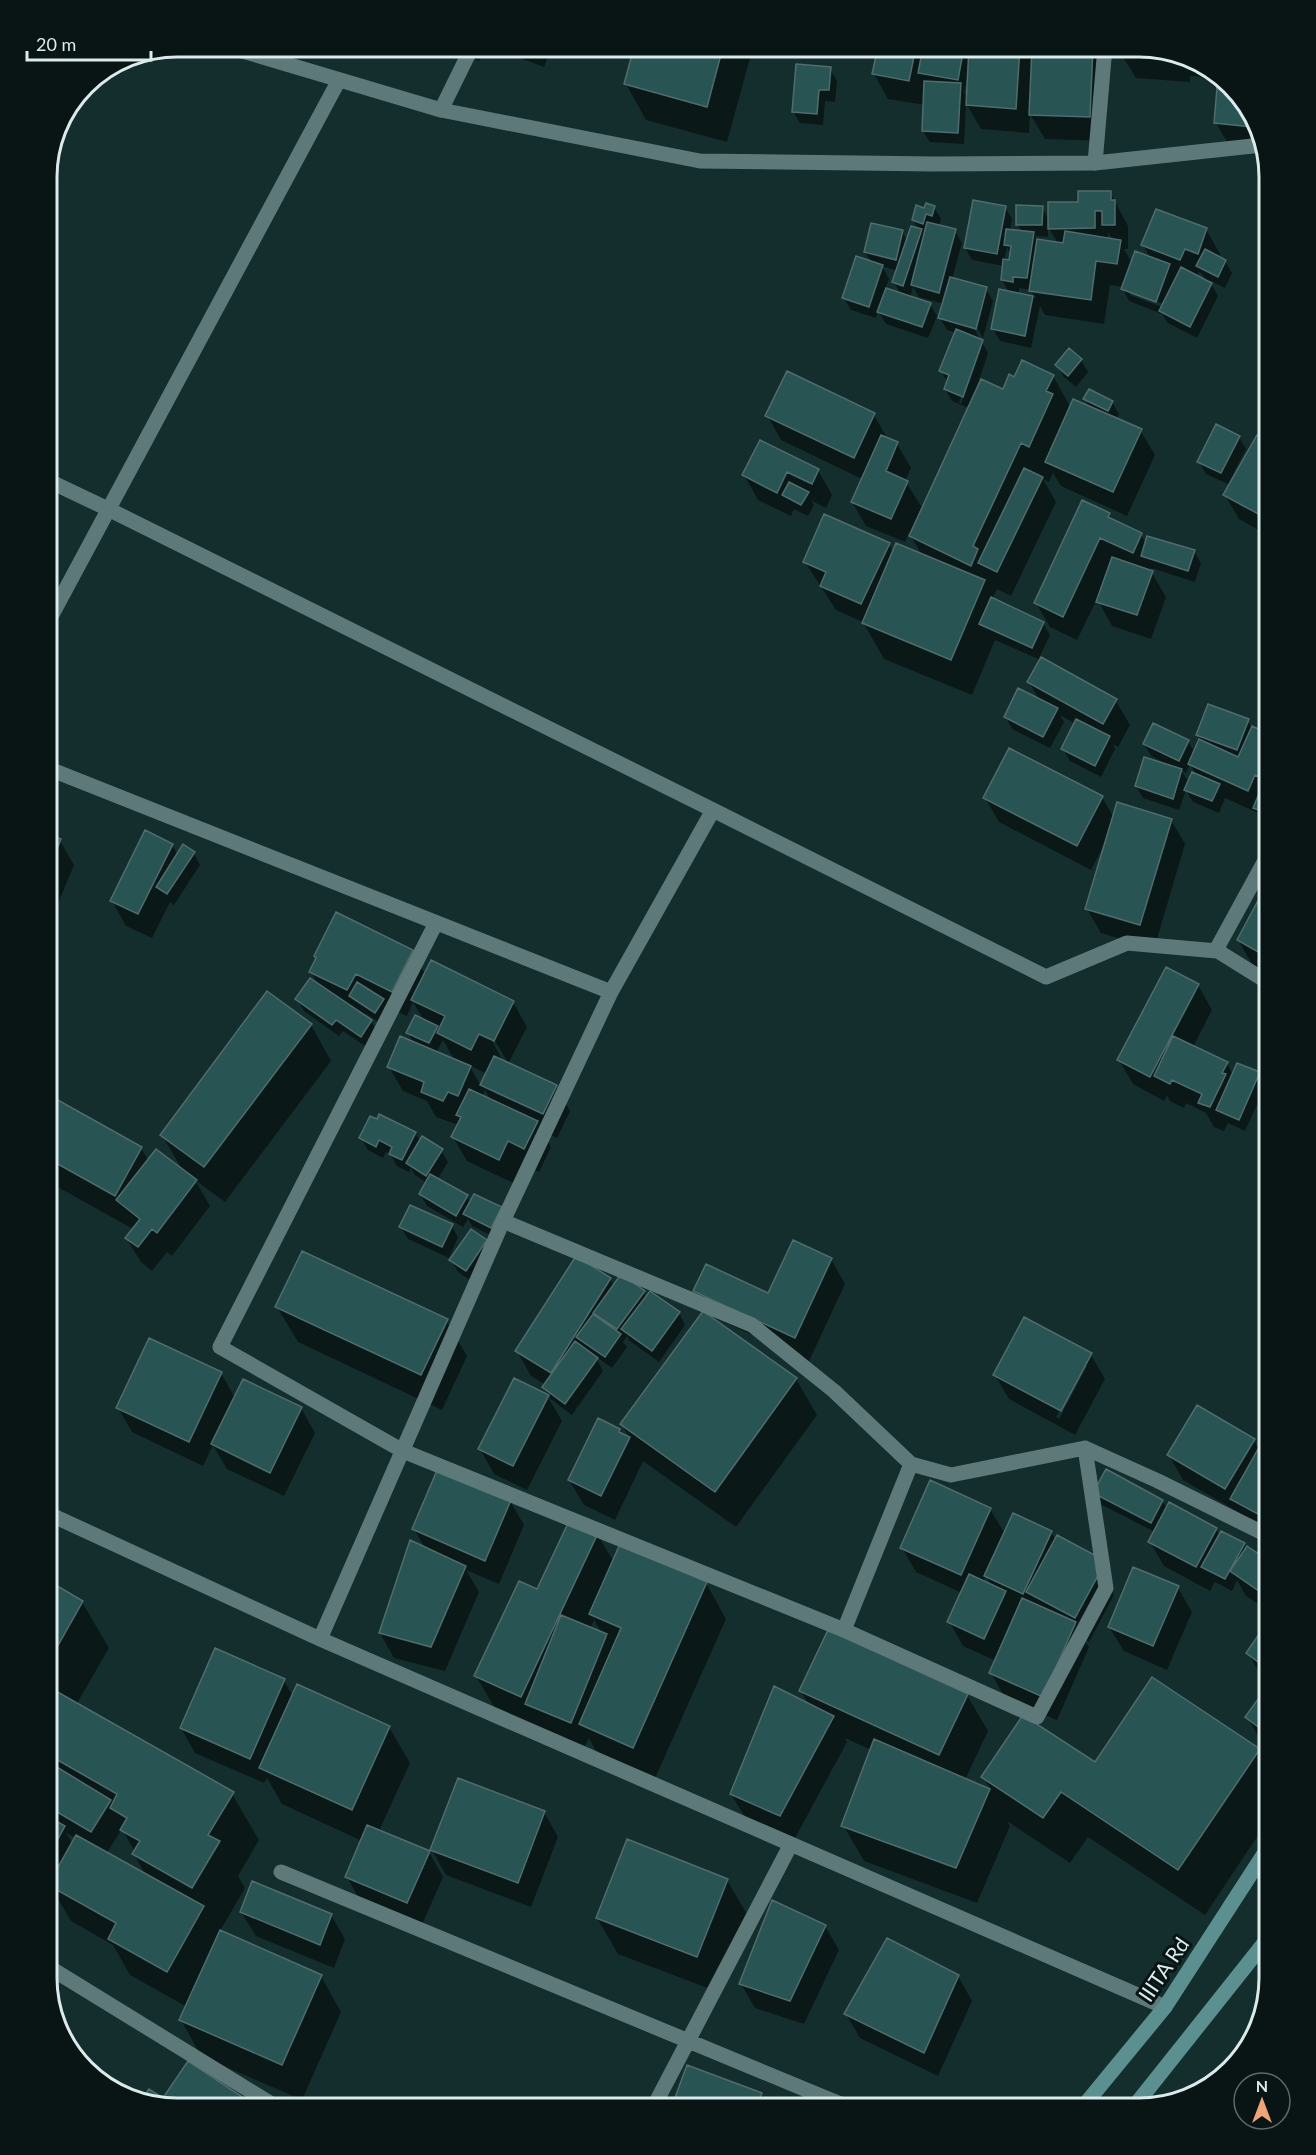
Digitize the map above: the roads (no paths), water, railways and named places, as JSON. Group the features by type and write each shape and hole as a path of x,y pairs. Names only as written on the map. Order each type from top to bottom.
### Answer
{"main road":[{"name":"IIITA Rd","path":"1091,2098 1165,2007 1259,1861"},
{"path":"1142,2098 1259,1950"}],"street":[{"path":"265,57 441,110 700,160 934,164 1095,163 1255,146"},
{"path":"441,110 467,57"},
{"path":"1095,163 1104,57"},
{"path":"57,605 339,80"},
{"path":"57,485 1046,977 1127,943 1217,951 1259,977"},
{"path":"57,772 611,992"},
{"path":"321,1640 503,1221 611,992 714,810"},
{"path":"1217,951 1259,872"},
{"path":"436,923 220,1347 403,1451 844,1630 1037,1717 1106,1588 1085,1448"},
{"path":"503,1221 752,1325 834,1391 911,1464 951,1475 1085,1448 1259,1531"},
{"path":"844,1630 911,1464"},
{"path":"57,1518 321,1640 1165,2007"},
{"path":"658,2098 791,1844"},
{"path":"281,1872 826,2098"},
{"path":"57,1973 262,2098"}]}
